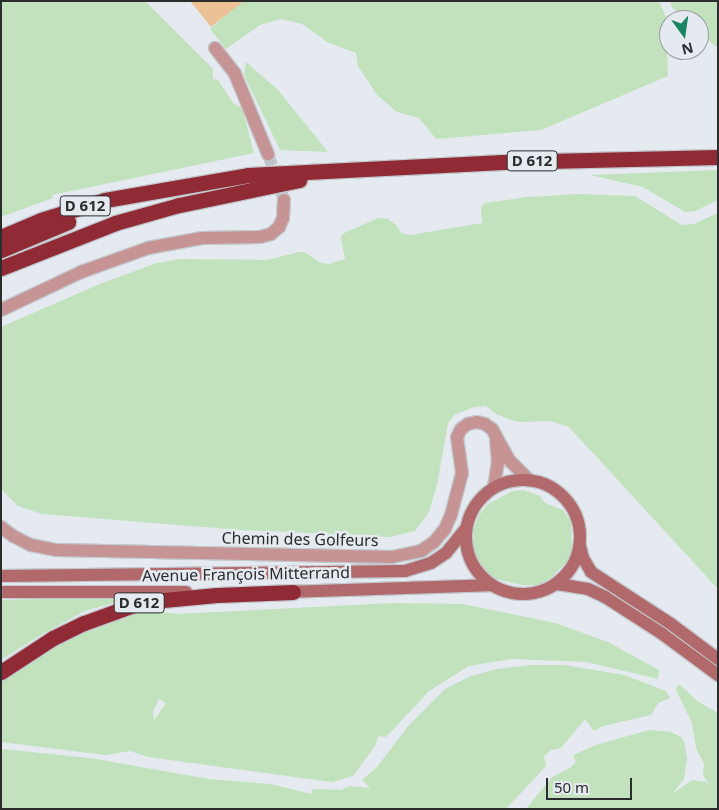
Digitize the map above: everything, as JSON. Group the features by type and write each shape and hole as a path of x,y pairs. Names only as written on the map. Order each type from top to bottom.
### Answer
{"highway":[{"name":"D 612","path":"1,237 41,220 105,200 248,175 503,162 718,157"},
{"name":"D 612","path":"1,268 115,223 179,205 346,170"},
{"name":"D 612","path":"1,250 46,230 108,208 172,189"},
{"name":"D 612","path":"1,672 53,638 84,623 142,602 216,595 293,592"}],"main road":[{"path":"580,546 572,568 557,584 536,594 514,594 490,585 476,571 466,550 466,528 473,506 494,487 510,481 528,479 554,488 570,503 580,524 580,546 583,558 591,572 671,624 718,659"},
{"name":"Avenue François Mitterrand","path":"1,576 405,571 431,563 446,552 466,528"},
{"path":"557,584 588,589 605,597 661,633 718,675"},
{"name":"Avenue François Mitterrand","path":"1,592 293,592 490,585"}],"street":[{"path":"215,48 235,74 268,154"},
{"path":"1,310 81,272 148,248 202,238 260,238 270,234 279,227 283,218 284,200"},
{"name":"Chemin des Golfeurs","path":"1,527 13,536 31,545 56,550 408,555 421,551 434,542 445,529 451,515 462,472 457,446 458,437 461,429 468,424 477,422 485,424 492,429 496,439 514,466 528,479"},
{"path":"494,487 498,463 496,439"}],"green space":[{"path":"1,1 145,1 213,69 213,79 218,80 233,103 242,108 254,153 52,195 53,198 1,217"},
{"path":"242,1 659,1 663,10 659,10 659,60 667,60 668,76 541,130 436,139 419,118 397,112 377,95 358,66 356,53 327,42 302,24 281,19 260,25 226,49 210,29"},
{"path":"671,1 718,1 718,48 709,41 709,10 675,10 671,6"},
{"path":"246,62 278,90 328,152 280,150 244,75"},
{"path":"718,170 718,200 695,211 685,212 643,187 590,175"},
{"path":"578,194 635,196 682,225 694,224 718,213 718,589 569,427 550,421 521,422 511,420 496,414 486,406 474,407 454,415 448,423 437,485 429,512 415,531 390,537 241,530 42,514 18,506 1,489 1,327 102,283 157,263 180,259 267,260 304,252 321,263 329,264 345,259 341,239 342,234 378,218 388,219 397,226 401,233 410,235 482,223 481,207 485,203 528,197"},
{"path":"524,490 540,496 545,503 563,510 571,522 572,552 568,560 551,578 539,585 522,585 495,579 485,572 475,555 473,542 474,528 479,515 488,504 513,491"},
{"path":"135,597 85,611 44,633 1,660 1,600"},
{"path":"393,603 463,604 555,623 608,642 659,670 658,679 587,662 512,659 469,666 429,691 386,737 378,736 375,746 353,776 332,782 148,757 130,751 105,755 1,742 1,682 36,657 70,638 117,618 148,610 178,614","holes":["159,699 166,703 154,720 153,711"]},
{"path":"531,665 564,665 624,675 666,691 670,698 658,703 651,715 603,726 594,731 585,719 561,748 551,750 544,756 546,766 506,809 1,809 1,749 90,758 209,779 271,784 311,794 313,789 341,790 350,786 370,788 362,780 377,767 409,725 445,689 471,676 497,669"},
{"path":"679,684 697,701 718,713 718,809 526,809 552,777 570,768 576,762 573,755 596,745 649,730 671,732 681,737 685,744 687,759 684,779 672,794 692,780 706,782 710,786 703,775 704,764 696,748 692,723 676,690"}],"building":[{"path":"190,1 244,1 211,27"}],"tunnel":[{"path":"268,154 284,200"}]}
